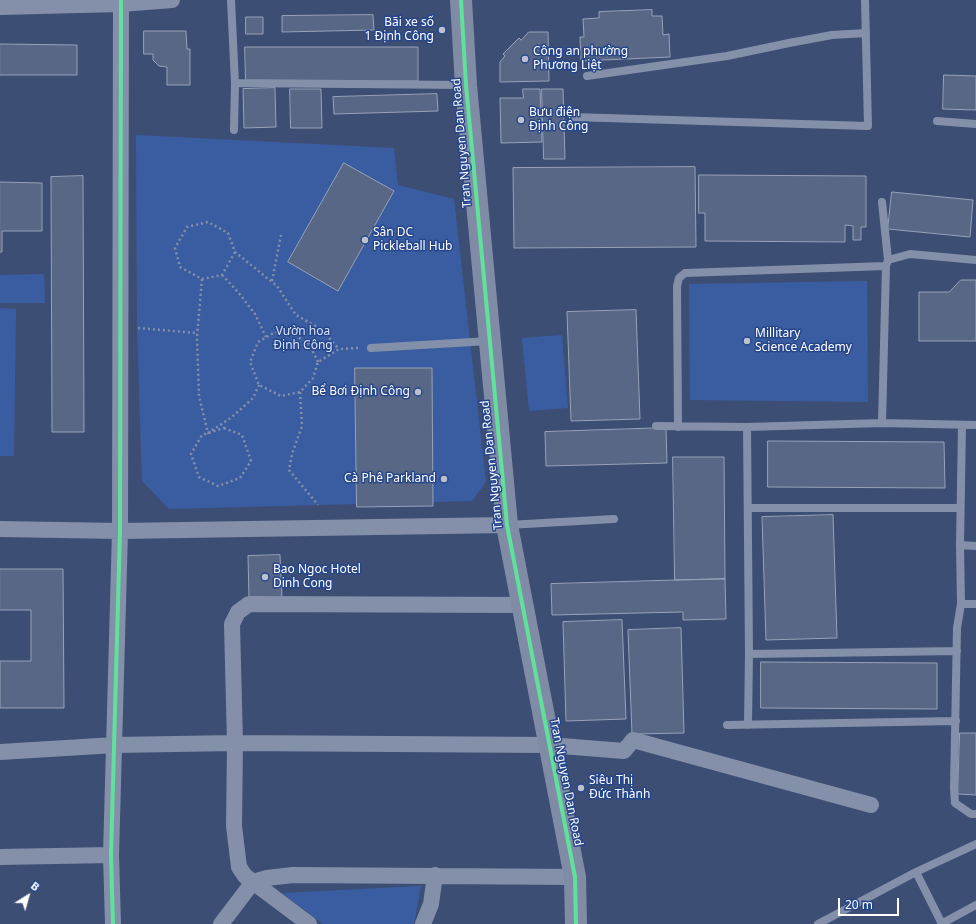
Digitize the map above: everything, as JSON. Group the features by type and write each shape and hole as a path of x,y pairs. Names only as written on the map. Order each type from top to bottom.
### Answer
{"street":[{"path":"0,7 172,0"},
{"name":"Tran Nguyen Dan Road","path":"461,0 466,85 507,525 575,877 576,924"},
{"path":"113,924 111,855 120,531 121,2"},
{"path":"0,529 120,531 507,525"},
{"path":"309,924 245,876 239,867 234,826 235,743 232,624 238,612 249,604 522,605"},
{"path":"0,752 114,744 235,743 549,745 624,751 633,740 871,805"},
{"path":"0,857 111,855"},
{"path":"221,924 253,882 268,878 293,875 575,877"},
{"path":"423,924 431,904 435,875"}],"lane":[{"path":"231,0 235,84 234,130"},
{"path":"572,117 868,126 865,0"},
{"path":"587,76 726,56 789,42 832,35 866,33"},
{"path":"235,84 466,85"},
{"path":"937,122 976,124"},
{"path":"882,202 887,263 882,423"},
{"path":"678,427 677,286 679,278 685,274 887,263 910,254 976,260"},
{"path":"371,348 490,341"},
{"path":"656,426 746,427 882,423 976,425"},
{"path":"962,425 960,508 961,604 957,651 955,804 971,814 976,814"},
{"path":"746,427 750,654 748,725"},
{"path":"748,508 960,508"},
{"path":"507,525 614,519"},
{"path":"960,545 976,546"},
{"path":"961,604 976,604"},
{"path":"750,654 957,651"},
{"path":"727,725 956,721"},
{"path":"818,924 916,872 976,844"},
{"path":"916,872 941,924 976,905"}],"path":[{"path":"222,276 202,279 180,268 175,248 187,227 208,222 228,233 235,252 272,281 296,315 321,329 339,349"},
{"path":"272,281 281,235"},
{"path":"222,276 235,252"},
{"path":"222,276 238,292 255,314 266,337"},
{"path":"202,279 197,333 199,396 208,433"},
{"path":"137,328 197,333"},
{"path":"318,362 309,344 292,333 275,332 258,342 250,362 259,384 281,396 300,392 313,378 318,362 339,349 371,348"},
{"path":"208,433 224,428 242,435 251,461 240,478 218,486 199,477 191,454 202,435 208,433 232,417 253,398 259,384"},
{"path":"300,392 302,426 292,454 289,470 318,505"}],"green space":[{"name":"Vườn hoa Định Công","path":"136,135 394,148 398,185 454,199 486,482 472,501 169,509 142,481 137,328"},
{"path":"44,274 45,303 0,303 0,275"},
{"path":"867,281 868,402 690,400 689,284"},
{"path":"0,308 16,309 14,456 0,456"},
{"path":"562,335 568,408 529,411 522,338"},
{"path":"421,886 414,924 323,924 282,893"}],"building":[{"path":"652,10 652,16 662,16 663,35 669,34 670,57 581,61 580,37 584,37 583,19 599,18 599,12"},
{"path":"373,15 374,30 282,32 282,16"},
{"path":"246,17 263,17 263,34 246,34"},
{"path":"144,31 186,31 187,49 190,49 190,85 167,85 167,67 159,66 153,60 153,54 144,54"},
{"name":"Công an phường Phương Liệt","path":"529,32 548,32 549,81 500,82 500,62 505,56 503,54 519,38 521,40"},
{"path":"0,44 77,45 77,75 0,75"},
{"path":"245,47 418,47 418,81 246,81"},
{"path":"944,75 976,76 976,110 943,109"},
{"path":"275,88 276,127 244,128 243,89"},
{"path":"290,89 321,89 322,128 291,128"},
{"name":"Bưu điện Định Công","path":"523,89 540,89 542,142 501,143 500,98 523,98"},
{"path":"542,89 563,89 565,159 544,159"},
{"path":"437,94 438,111 334,114 333,97"},
{"path":"344,163 394,191 338,291 288,262"},
{"path":"695,167 696,247 514,248 513,168"},
{"path":"699,175 866,176 866,227 861,227 861,240 853,240 853,226 845,225 845,242 705,241 705,213 699,213"},
{"path":"83,176 84,432 52,432 51,177"},
{"path":"0,182 42,183 42,231 2,231 2,252 0,252"},
{"path":"892,192 973,200 970,237 888,229"},
{"path":"961,280 976,280 976,341 919,341 919,292 949,292"},
{"path":"636,310 640,419 571,421 567,312"},
{"path":"355,368 432,368 433,506 357,507"},
{"path":"666,428 667,463 546,466 545,432"},
{"path":"768,441 944,442 945,488 768,487"},
{"path":"673,457 724,457 725,579 675,580"},
{"path":"833,515 837,638 766,640 762,517"},
{"name":"Bao Ngoc Hotel Dinh Cong","path":"280,555 282,598 249,599 248,556"},
{"path":"0,569 63,569 64,708 0,708 0,661 31,661 31,610 0,610"},
{"path":"725,579 726,619 683,620 683,612 552,615 551,584"},
{"path":"622,620 626,719 566,721 563,622"},
{"path":"681,628 684,733 632,734 628,630"},
{"path":"761,662 937,663 937,709 761,708"},
{"path":"960,733 976,733 976,795 958,794"}],"cycle path":[{"path":"113,924 111,855 120,531 121,0"},
{"path":"461,0 466,85 507,525 575,877 576,924"}],"place":[{"name":"Bãi xe số 1 Định Công","path":"442,30"},
{"name":"Công an phường Phương Liệt","path":"525,59"},
{"name":"Bưu điện Định Công","path":"521,120"},
{"name":"Sân DC Pickleball Hub","path":"365,240"},
{"name":"Millitary Science Academy","path":"747,341"},
{"name":"Bể Bơi Định Công","path":"418,392"},
{"name":"Cà Phê Parkland","path":"444,479"},
{"name":"Bao Ngoc Hotel Dinh Cong","path":"265,577"},
{"name":"Siêu Thị Đức Thành","path":"581,788"}]}
